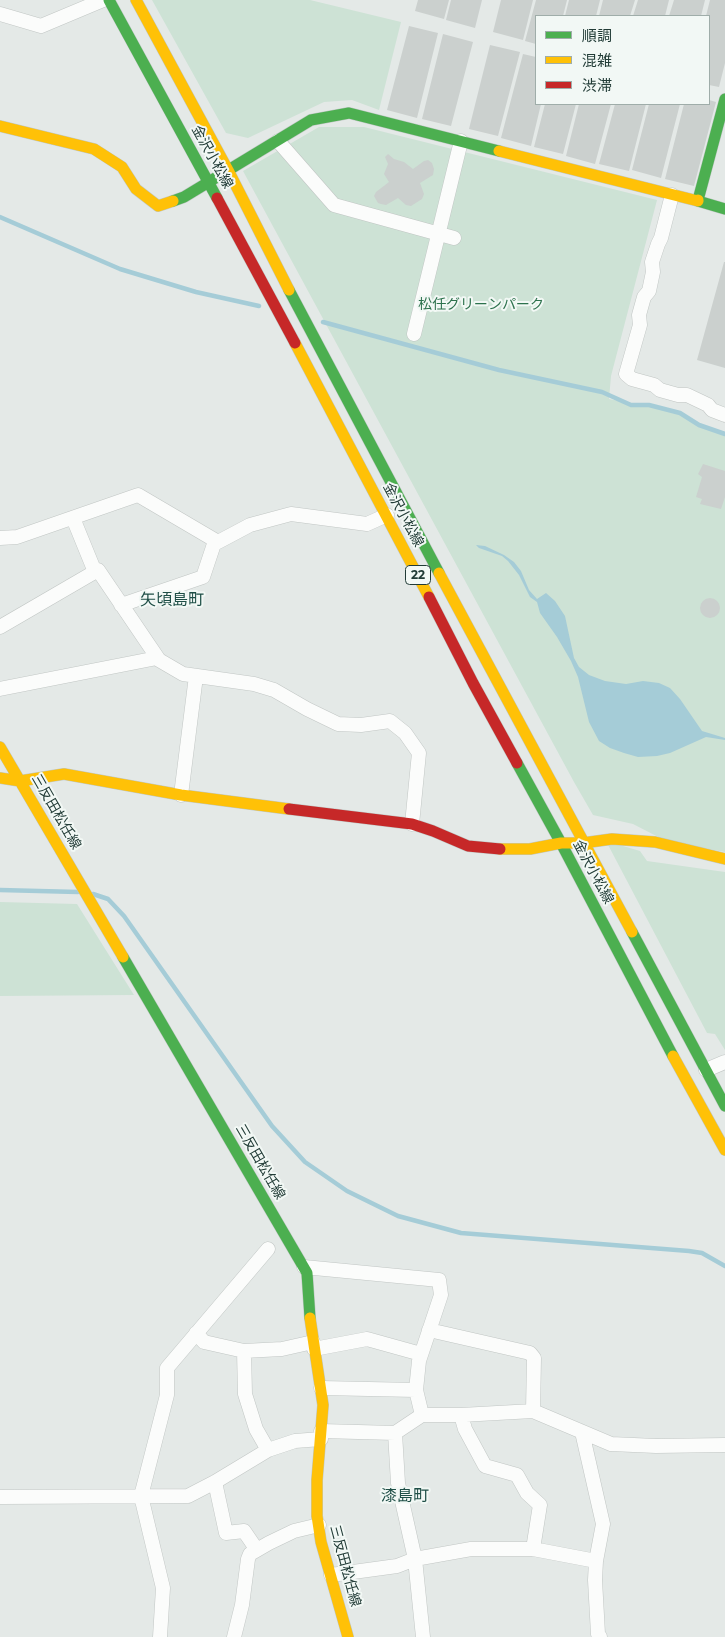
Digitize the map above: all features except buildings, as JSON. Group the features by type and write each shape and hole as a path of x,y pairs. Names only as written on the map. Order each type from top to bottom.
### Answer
{"main road":[{"name":"金沢小松線","path":"109,0 209,182 387,515 473,683 561,843 644,1004 725,1150"},
{"name":"金沢小松線","path":"136,0 228,170 332,371 583,844 725,1106"},
{"path":"698,201 725,99"},
{"path":"0,126 94,149 122,167 136,189 158,206 184,197 311,120 349,113 725,209"},
{"name":"三反田松任線","path":"0,747 307,1274 310,1325 323,1405 317,1480 319,1526 321,1542 348,1637"},
{"path":"0,778 20,781 64,774 181,795 412,824 468,846 490,849 530,849 561,843 583,844 612,839 655,842 725,859"}],"street":[{"path":"0,14 41,26 103,0"},
{"path":"278,141 334,205 454,238"},
{"path":"414,334 461,141"},
{"path":"672,195 661,238 652,262 653,272 649,292 644,297 639,315 640,325 626,374 632,379 654,385 660,390 678,395 687,395 708,405 712,410 725,415"},
{"path":"0,538 16,537 138,495 218,542 250,526 291,514 367,524 387,515"},
{"path":"73,518 95,572"},
{"path":"121,605 203,577 215,541"},
{"path":"0,627 98,570 158,658 183,674 254,684 274,690 338,724 361,725 390,721 405,733 419,753 412,824"},
{"path":"0,689 158,658"},
{"path":"181,795 196,676"},
{"path":"706,1070 725,1062"},
{"path":"160,1637 163,1588 141,1496 167,1395 166,1368 268,1249"},
{"path":"304,1267 439,1280 441,1295 421,1354 416,1390 422,1415"},
{"path":"429,1330 530,1353 534,1358 533,1411"},
{"path":"196,1333 204,1342 244,1351 282,1349 367,1339 421,1354"},
{"path":"244,1351 245,1394 256,1429 268,1450"},
{"path":"321,1388 416,1390"},
{"path":"0,1497 188,1496 268,1450 321,1435 396,1432 422,1415 533,1411 611,1444 656,1446 725,1445"},
{"path":"461,1415 465,1429 485,1466 517,1475 527,1492 540,1505 533,1549"},
{"path":"396,1432 398,1483 415,1559 423,1637"},
{"path":"582,1432 603,1524 596,1561 595,1580 598,1634 600,1637"},
{"path":"215,1482 226,1533 244,1531 257,1550"},
{"path":"234,1637 242,1605 250,1554 294,1531 319,1526"},
{"path":"331,1575 397,1566 415,1559 471,1549 533,1549 596,1561"}],"green space":[{"path":"152,0 310,0 401,22 379,110 352,100 324,102 248,138 226,133"},
{"name":"松任グリーンパーク","path":"319,127 364,127 657,200 611,376 609,399 673,411 725,436 725,852 668,842 633,824 593,815 574,782 243,171"},
{"path":"606,841 640,851 647,861 725,872 725,1050 715,1034 707,1033"},
{"path":"0,902 77,904 134,995 0,996"}],"water":[{"path":"476,545 485,546 514,562 521,571 529,590 537,599 546,593 555,601 565,616 574,658 579,667 589,675 605,681 626,684 643,681 659,683 670,688 702,731 725,738 725,740 706,737 670,753 638,757 610,748 599,741 589,722 578,677 571,661 540,613 537,602 530,597 519,575 508,561 502,556 479,548"}],"waterway":[{"path":"0,217 120,269 196,292 259,306"},
{"path":"323,322 499,370 602,392 631,405 649,405 680,413 699,425 725,434"},
{"path":"0,890 78,892"},
{"path":"93,894 108,899 124,916 272,1126 305,1162 347,1191 398,1216 461,1233 689,1251 702,1253 725,1266"}],"traffic: fast":[{"path":"109,0 217,198"},
{"path":"698,200 725,99"},
{"path":"173,201 184,197 311,120 349,113 499,151"},
{"path":"698,201 725,209"},
{"path":"289,290 439,573"},
{"path":"517,763 673,1056"},
{"path":"632,932 725,1106"},
{"path":"123,957 307,1273 310,1318"}],"traffic: slow":[{"path":"136,0 228,170 289,290"},
{"path":"0,126 94,149 122,167 136,189 158,206 173,201"},
{"path":"499,151 698,200"},
{"path":"295,343 429,597"},
{"path":"439,573 632,932"},
{"path":"0,747 123,957"},
{"path":"0,778 20,781 64,774 181,795 289,809"},
{"path":"500,849 530,849 561,843 583,843 612,839 655,842 725,859"},
{"path":"673,1056 725,1150"},
{"path":"310,1318 323,1405 317,1480 317,1516 321,1542 348,1637"}],"traffic: jam":[{"path":"217,198 295,343"},
{"path":"429,597 517,763"},
{"path":"289,809 412,824 468,846 500,849"}],"district":[{"name":"矢頃島町","path":"172,600"},
{"name":"漆島町","path":"405,1496"}]}
